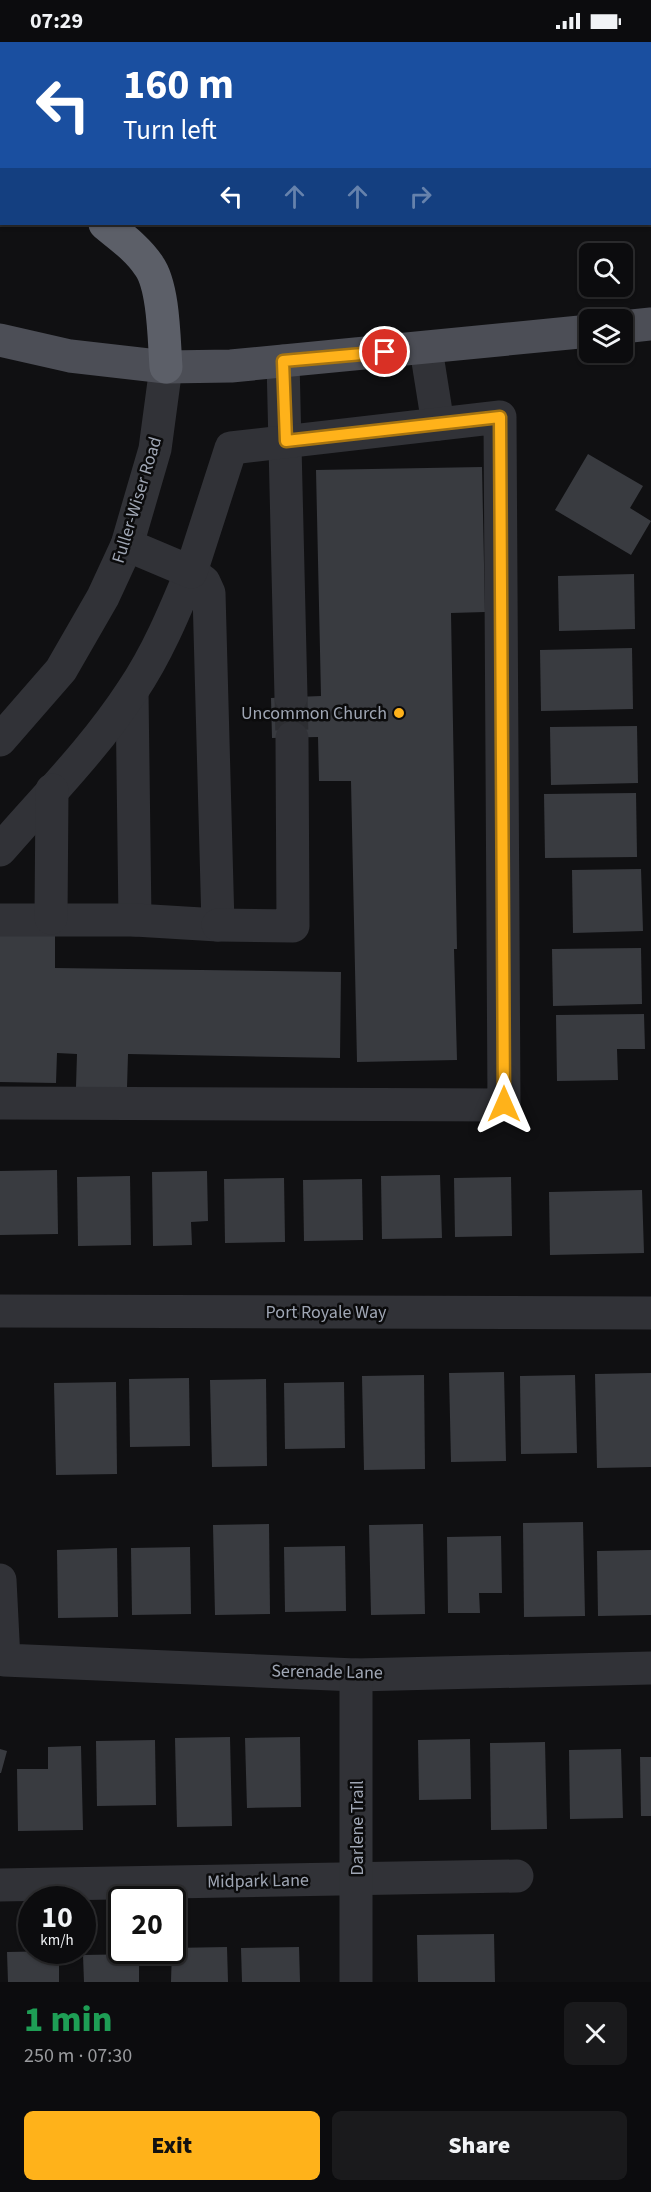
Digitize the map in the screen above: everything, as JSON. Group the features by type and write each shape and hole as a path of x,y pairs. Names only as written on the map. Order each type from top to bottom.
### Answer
{"highway":[{"path":"106,225 136,250 151,268 161,304 166,367"}],"main road":[{"path":"633,326 651,324"},
{"path":"0,340 70,356 166,367 283,361 426,349 579,332"}],"street":[{"path":"426,349 438,424"},
{"path":"283,361 291,697"},
{"name":"Fuller-Wiser Road","path":"3,732 61,670 103,597 127,545 155,449 166,367"},
{"path":"0,850 81,759 132,692 158,648 191,572 231,448 500,417 504,1104 0,1103"},
{"path":"127,545 191,572 204,582 209,593 218,925"},
{"path":"132,692 135,920"},
{"path":"0,920 51,918 293,926 292,738"},
{"path":"51,918 52,790"},
{"name":"Port Royale Way","path":"0,1311 651,1313"},
{"name":"Serenade Lane","path":"0,1580 4,1660 356,1675 651,1668"},
{"name":"Darlene Trail","path":"356,1675 356,1982"},
{"name":"Midpark Lane","path":"0,1885 517,1876"}],"building":[{"path":"588,454 643,486 630,508 651,521 631,555 555,510"},
{"path":"482,467 485,612 451,613 457,1060 357,1062 351,781 319,781 318,737 272,738 271,698 321,696 316,470"},
{"path":"634,574 635,629 559,631 558,576"},
{"path":"632,648 633,709 541,711 540,650"},
{"path":"637,726 638,783 551,785 550,727"},
{"path":"636,793 637,857 545,858 544,794"},
{"path":"641,869 643,931 573,933 572,870"},
{"path":"0,935 55,936 55,968 341,972 340,1058 128,1054 127,1088 76,1087 77,1054 57,1053 56,1083 0,1082"},
{"path":"641,948 642,1004 553,1006 552,949"},
{"path":"644,1014 645,1049 617,1049 618,1080 557,1081 556,1015"},
{"path":"57,1170 58,1234 0,1235 0,1171"},
{"path":"207,1171 208,1221 191,1222 192,1245 153,1246 152,1172"},
{"path":"440,1175 442,1238 382,1239 381,1176"},
{"path":"130,1176 131,1245 78,1246 77,1177"},
{"path":"511,1177 512,1236 455,1237 454,1178"},
{"path":"284,1178 285,1242 225,1243 224,1179"},
{"path":"362,1179 363,1240 304,1241 303,1180"},
{"path":"642,1190 644,1253 550,1255 549,1192"},
{"path":"504,1372 506,1461 451,1462 449,1373"},
{"path":"651,1373 651,1467 597,1468 595,1374"},
{"path":"424,1375 425,1469 364,1470 362,1376"},
{"path":"575,1375 577,1453 521,1454 520,1376"},
{"path":"189,1378 190,1446 130,1447 129,1379"},
{"path":"266,1379 267,1466 212,1467 210,1380"},
{"path":"116,1382 117,1474 56,1475 54,1383"},
{"path":"344,1382 345,1448 285,1449 284,1383"},
{"path":"583,1522 585,1616 524,1617 523,1523"},
{"path":"269,1524 270,1614 215,1615 213,1525"},
{"path":"423,1524 425,1614 371,1615 369,1525"},
{"path":"501,1536 502,1593 479,1593 480,1613 448,1613 447,1537"},
{"path":"345,1546 346,1611 285,1612 284,1547"},
{"path":"190,1547 191,1614 132,1615 131,1548"},
{"path":"117,1548 118,1617 58,1618 57,1550"},
{"path":"651,1550 651,1615 598,1616 597,1551"},
{"path":"230,1737 232,1826 177,1827 175,1738"},
{"path":"300,1737 301,1807 247,1808 245,1738"},
{"path":"470,1739 471,1799 419,1800 418,1740"},
{"path":"155,1740 156,1805 97,1806 96,1741"},
{"path":"545,1742 547,1829 491,1830 490,1743"},
{"path":"81,1746 83,1830 18,1831 17,1769 48,1769 48,1747"},
{"path":"0,1749 7,1751 1,1773 0,1773"},
{"path":"621,1749 623,1818 570,1819 569,1750"},
{"path":"640,1757 651,1757 651,1816 641,1816"},
{"path":"494,1934 495,1982 418,1982 417,1935"},
{"path":"227,1947 228,1982 171,1982 172,1964 186,1964 186,1948"},
{"path":"299,1947 300,1982 242,1982 241,1948"},
{"path":"7,1952 18,1952 18,1964 59,1964 59,1982 8,1982"},
{"path":"96,1955 108,1955 108,1964 139,1964 139,1982 84,1982 83,1964 96,1964"}],"tunnel":[{"path":"291,697 292,738"}],"place":[{"name":"Uncommon Church","path":"399,713"}],"route":[{"path":"385,352 283,361 286,441 500,417 504,1104"}]}
